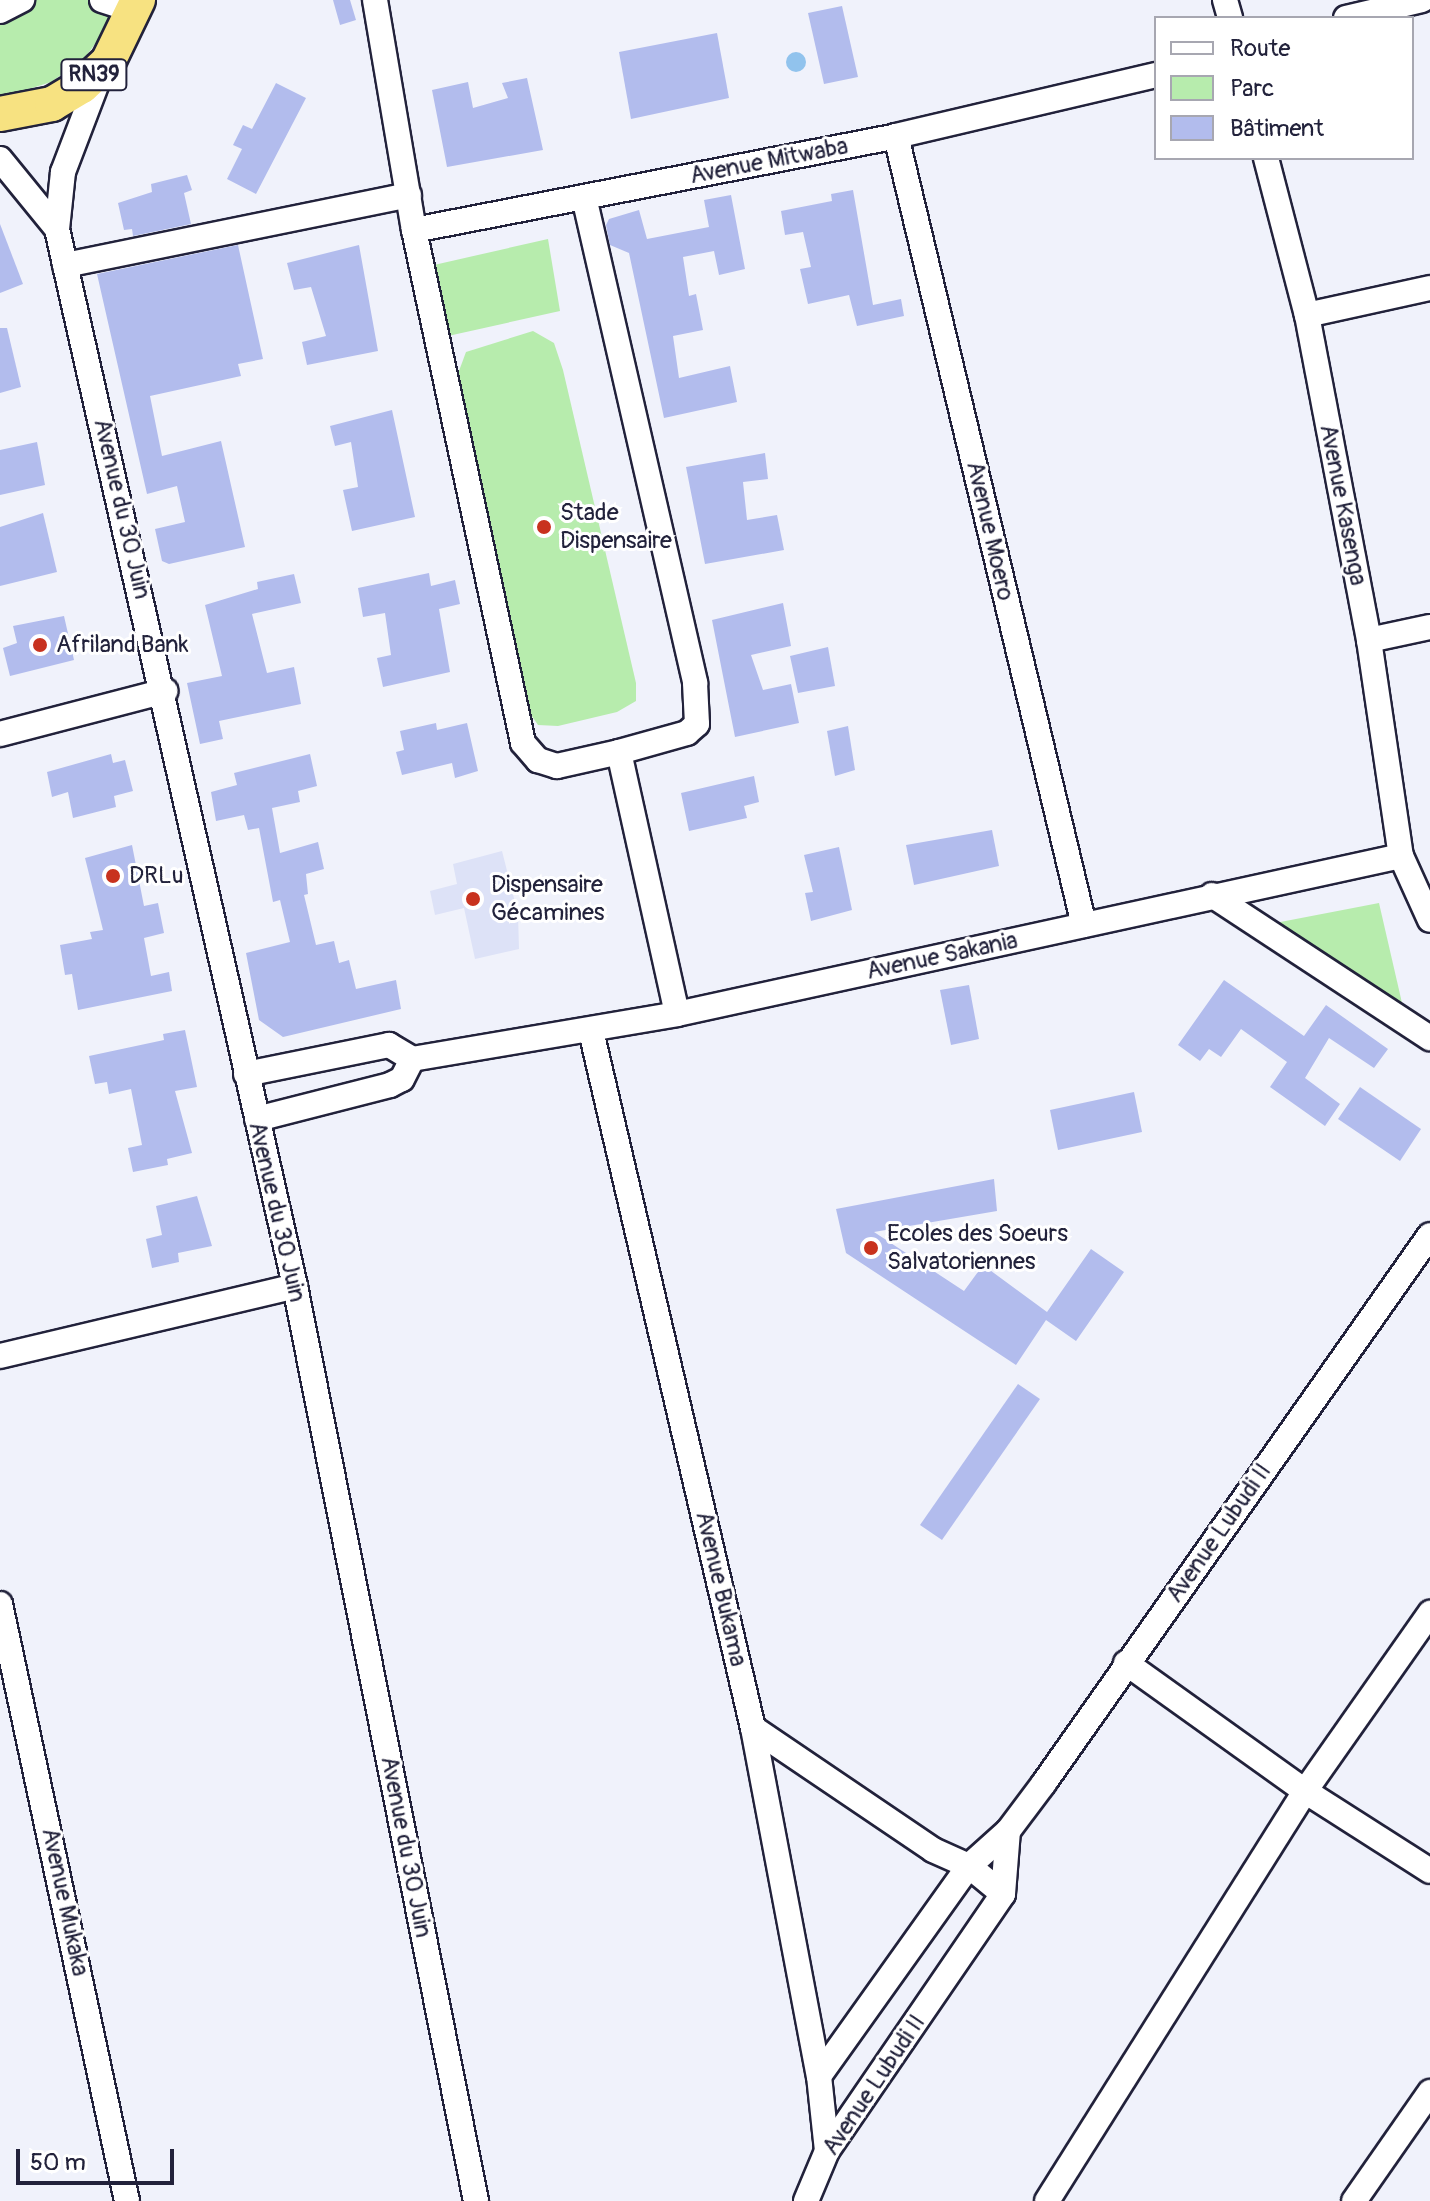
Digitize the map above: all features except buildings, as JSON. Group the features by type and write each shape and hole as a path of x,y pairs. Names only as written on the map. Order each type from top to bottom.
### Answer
{"highway":[{"name":"RN39","path":"0,114 52,104 82,86 108,62 137,6"}],"street":[{"path":"0,11 22,0"},
{"path":"102,0 137,6"},
{"path":"375,0 414,230 523,743 538,760 557,766 687,733 697,724 698,710 584,197"},
{"path":"1354,16 1422,0"},
{"path":"57,229 63,172 108,62"},
{"name":"Avenue Mitwaba","path":"414,230 896,136 1154,75"},
{"name":"Avenue Moero","path":"896,136 1084,925"},
{"path":"0,159 57,229"},
{"name":"Avenue Kasenga","path":"1267,160 1307,315 1369,640 1401,856"},
{"path":"65,265 409,195"},
{"name":"Avenue du 30 Juin","path":"57,229 165,691 246,1074 295,1286 476,2201"},
{"path":"1307,315 1430,288"},
{"path":"1369,640 1430,627"},
{"path":"0,734 165,691"},
{"path":"619,752 677,1014"},
{"path":"1401,856 1430,920"},
{"name":"Avenue Sakania","path":"412,1059 677,1014 1401,856"},
{"path":"1212,895 1430,1038"},
{"name":"Avenue Bukama","path":"591,1031 753,1728 819,2076 827,2151"},
{"path":"246,1074 389,1045 412,1059 402,1079 390,1085 257,1119"},
{"name":"Avenue Lubudi II","path":"819,2076 969,1866 1008,1831 1430,1235"},
{"path":"0,1356 295,1286"},
{"name":"Avenue Mukaka","path":"0,1604 127,2201"},
{"path":"1047,2201 1305,1791 1430,1613"},
{"path":"1126,1663 1305,1791 1430,1871"},
{"path":"753,1728 933,1850 969,1866 1003,1894"},
{"path":"1003,1894 1008,1831"},
{"name":"Avenue Lubudi II","path":"806,2201 827,2151 1003,1894"},
{"path":"1354,2201 1430,2092"}],"shaded area":[{"name":"Dispensaire Gécamines","path":"502,851 518,914 519,949 475,959 464,908 435,915 430,891 457,884 453,864"}],"green space":[{"path":"0,0 117,0 108,26 84,59 51,82 13,94 0,94"},
{"path":"548,239 560,311 448,336 434,265"},
{"name":"Stade Dispensaire","path":"533,331 554,343 563,370 636,683 636,701 617,712 558,726 538,725 525,706 456,379 466,352"},
{"path":"1379,903 1405,1016 1270,924"}],"water":[{"path":"796,52 803,55 806,62 803,69 796,72 789,69 786,62 789,55"}],"place":[{"name":"Stade Dispensaire","path":"544,527"},
{"name":"Afriland Bank","path":"40,645"},
{"name":"DRLu","path":"113,876"},
{"name":"Dispensaire Gécamines","path":"473,899"},
{"name":"Ecoles des Soeurs Salvatoriennes","path":"871,1248"}]}
